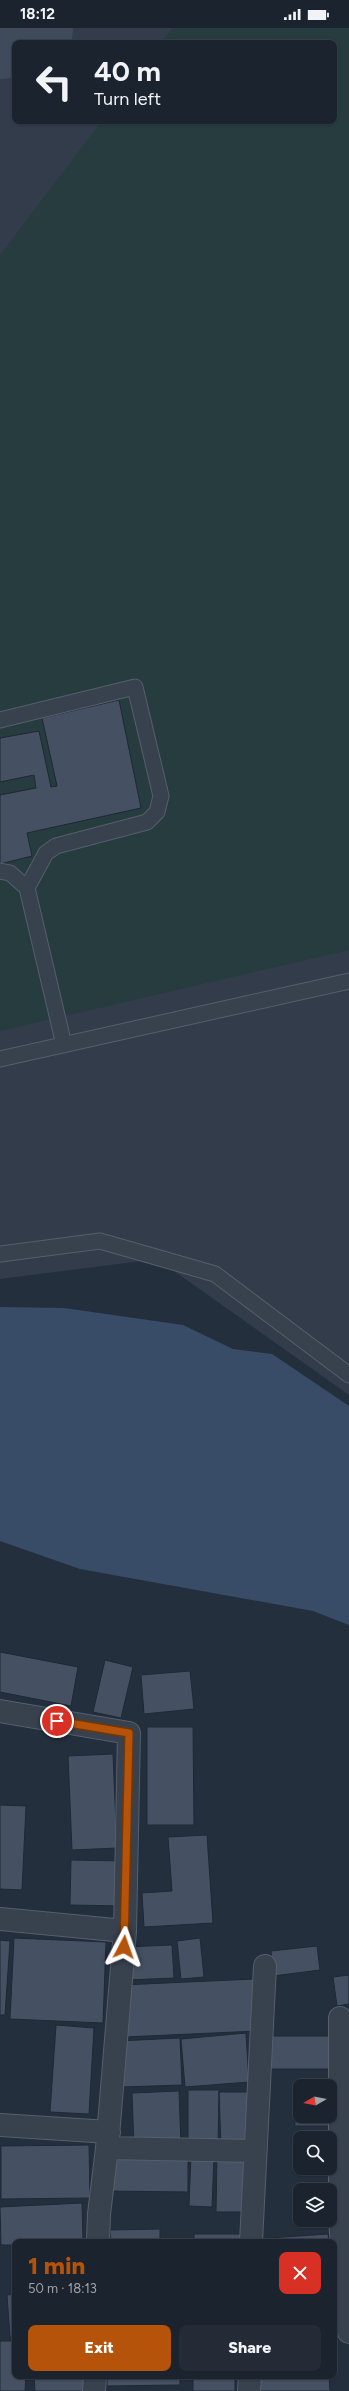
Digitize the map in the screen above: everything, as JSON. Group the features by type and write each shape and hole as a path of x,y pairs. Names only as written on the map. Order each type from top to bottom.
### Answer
{"street":[{"path":"0,1711 129,1733 126,1932 108,2140 99,2214 98,2239"},
{"path":"0,1919 126,1932"},
{"path":"251,2239 265,1966"},
{"path":"340,2018 340,2220 349,2332"},
{"path":"0,2125 108,2140 255,2150"},
{"path":"94,2391 95,2379"},
{"path":"249,2391 250,2379"}],"lane":[{"path":"0,720 135,687 161,796 157,812 148,822 56,846 46,853 28,888"},
{"path":"0,871 10,874 28,888 64,1045"},
{"path":"0,1059 349,981"},
{"path":"0,1254 100,1241 215,1274 349,1375"}],"shaded area":[{"path":"0,28 349,28 349,1395 157,1259 0,1279"}],"green space":[{"path":"173,28 349,28 349,950 0,1031 0,255 100,124 337,124 337,40 163,40"}],"water":[{"path":"0,1307 64,1308 183,1325 233,1349 272,1354 349,1406 349,1625 313,1611 80,1569 0,1541"}],"building":[{"path":"119,700 141,808 27,833 32,856 0,864 0,795 36,788 34,775 0,782 0,738 39,731 51,787 57,786 42,718"},
{"path":"0,1652 78,1667 71,1706 0,1692"},
{"path":"105,1660 133,1667 121,1718 93,1712"},
{"path":"190,1671 194,1709 144,1714 141,1675"},
{"path":"147,1727 193,1727 194,1825 147,1825"},
{"path":"113,1754 117,1848 72,1850 68,1756"},
{"path":"0,1805 26,1806 22,1890 0,1889"},
{"path":"207,1835 213,1923 144,1927 142,1893 172,1891 168,1837"},
{"path":"71,1860 123,1861 122,1906 70,1905"},
{"path":"14,1938 106,1942 103,2023 10,2019"},
{"path":"200,1938 204,1977 181,1979 177,1941"},
{"path":"0,1940 10,1941 5,2015 0,2015"},
{"path":"172,1945 174,1978 127,1980 125,1947"},
{"path":"317,1946 320,1970 273,1976 271,1951"},
{"path":"349,1975 349,2004 337,2006 333,1977"},
{"path":"254,1979 257,2031 125,2037 122,1985"},
{"path":"56,2025 94,2028 89,2114 50,2112"},
{"path":"246,2033 249,2082 185,2087 181,2039"},
{"path":"268,2036 335,2036 335,2069 269,2069"},
{"path":"180,2038 182,2085 121,2087 118,2041"},
{"path":"188,2090 219,2090 218,2148 188,2148"},
{"path":"179,2091 181,2146 134,2148 132,2093"},
{"path":"219,2092 250,2092 252,2145 221,2146"},
{"path":"295,2123 332,2123 332,2126 295,2126"},
{"path":"89,2145 90,2198 1,2199 1,2146"},
{"path":"191,2154 214,2155 212,2207 189,2206"},
{"path":"217,2154 244,2154 244,2212 216,2212"},
{"path":"108,2155 188,2156 188,2192 108,2191"},
{"path":"82,2203 83,2239 12,2239 12,2245 1,2245 0,2207"},
{"path":"160,2229 160,2239 111,2239 110,2230"},
{"path":"194,2234 242,2234 242,2239 194,2239"},
{"path":"328,2234 329,2239 254,2239"},
{"path":"12,2294 12,2337 10,2337 7,2295"},
{"path":"0,2341 12,2341 12,2379 26,2379 25,2391 0,2391"},
{"path":"34,2379 87,2379 88,2391 35,2391"},
{"path":"107,2379 180,2379 180,2385 107,2386"},
{"path":"193,2379 235,2379 235,2391 193,2391"},
{"path":"254,2379 329,2379 330,2391 255,2391"}],"taxiway":[{"path":"0,35 29,28"}],"route":[{"path":"57,1721 129,1733 126,1932 124,1947"}]}
